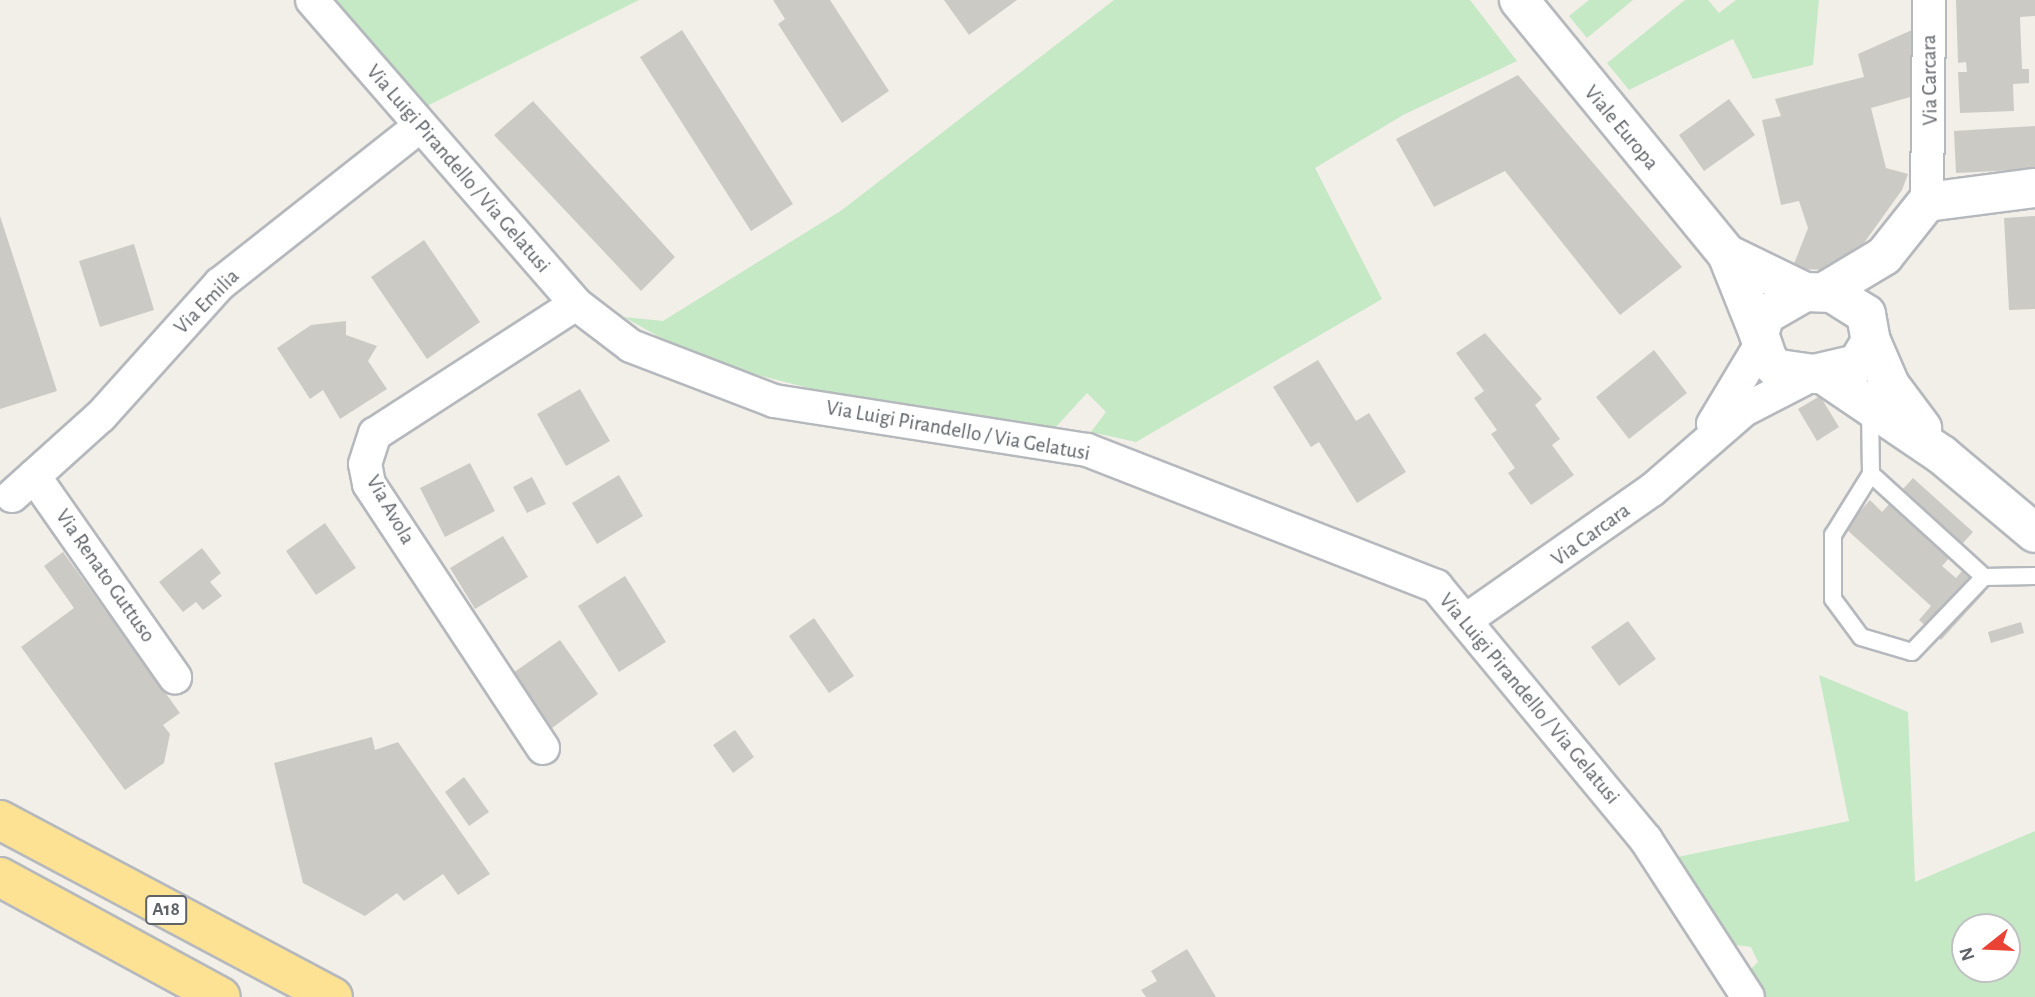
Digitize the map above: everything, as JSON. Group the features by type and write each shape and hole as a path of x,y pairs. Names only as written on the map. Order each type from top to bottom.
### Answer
{"highway":[{"name":"A18","path":"0,820 333,997"},
{"name":"A18","path":"0,877 221,997"}],"main road":[{"name":"Viale Europa","path":"1519,0 1727,254"},
{"path":"1760,339 1777,303 1814,292 1884,256 1927,202 2035,188"},
{"path":"1727,254 1814,292 1854,301 1871,334 1890,385 1942,455"},
{"path":"1727,254 1760,339 1777,369 1819,375 1870,404 1942,455 2035,533"},
{"path":"1819,375 1857,364 1871,334 1884,256"}],"street":[{"name":"Via Luigi Pirandello / Via Gelatusi","path":"312,0 576,304 631,346 774,401 1087,450 1363,553 1436,586 1646,840 1748,997"},
{"name":"Via Carcara","path":"1927,202 1929,0"},
{"name":"Via Emilia","path":"23,486 101,416 220,284 420,127"},
{"name":"Via Avola","path":"542,748 369,484 365,464 374,434 576,304"},
{"path":"1705,438 1760,339"},
{"path":"1705,438 1773,390 1819,375"},
{"name":"Via Carcara","path":"1466,620 1652,490 1705,438"},
{"name":"Via Renato Guttuso","path":"23,486 175,677"}],"lane":[{"path":"1870,404 1871,474 1833,535 1833,599 1861,637 1912,652 1984,577"},
{"path":"1871,474 1984,577 2035,576"}],"green space":[{"path":"331,0 639,0 427,106"},
{"path":"1114,0 1470,0 1517,61 1403,115 1315,168 1382,299 1136,442 1091,432 1106,412 1087,393 1054,429 828,393 700,360 624,317 663,321 842,210"},
{"path":"1589,0 1633,0 1587,38 1569,16"},
{"path":"1685,0 1708,0 1719,13 1736,0 1819,0 1813,65 1753,79 1733,39 1629,90 1607,63"},
{"path":"1819,675 1908,712 1915,882 2035,831 2035,997 1762,997 1749,971 1758,962 1751,947 1736,945 1678,857 1849,821"}],"building":[{"path":"773,0 830,0 889,91 842,123 778,24 785,19"},
{"path":"944,0 1017,0 969,35"},
{"path":"1956,0 2035,0 2035,16 2020,17 2022,69 2029,69 2029,83 2013,84 2014,111 1960,113 1958,72 1967,72 1966,62 1958,63"},
{"path":"682,30 793,204 751,231 640,57"},
{"path":"1912,30 1914,96 1871,108 1886,168 1908,174 1902,190 1854,257 1832,270 1792,269 1808,228 1799,201 1781,205 1762,120 1781,116 1775,99 1864,77 1858,54"},
{"path":"1518,75 1682,267 1620,315 1505,171 1434,207 1396,139"},
{"path":"1729,99 1755,135 1704,171 1679,135"},
{"path":"533,101 675,257 641,291 494,135"},
{"path":"2035,126 2035,169 1956,173 1954,131"},
{"path":"0,216 57,391 0,409"},
{"path":"2035,216 2035,309 2009,310 2004,218"},
{"path":"424,240 480,322 427,359 371,277"},
{"path":"134,244 154,310 100,327 79,261"},
{"path":"346,321 346,335 377,346 368,361 387,389 340,419 323,390 310,399 277,348 311,325"},
{"path":"1485,333 1542,399 1535,405 1560,439 1552,445 1574,475 1531,505 1508,473 1515,468 1491,434 1497,430 1474,398 1484,391 1456,353"},
{"path":"1654,350 1687,393 1629,439 1596,397"},
{"path":"1318,360 1356,421 1369,413 1406,472 1357,503 1319,442 1311,447 1273,387"},
{"path":"580,389 610,441 566,466 537,414"},
{"path":"1820,396 1839,427 1817,441 1798,409"},
{"path":"470,463 495,511 445,537 420,488"},
{"path":"619,475 643,516 597,544 572,503"},
{"path":"532,477 546,504 527,513 513,487"},
{"path":"1913,478 1973,532 1942,566 1956,578 1962,571 1985,592 1941,640 1919,620 1931,606 1845,528 1870,500 1882,512"},
{"path":"325,523 356,568 316,595 286,551"},
{"path":"503,536 528,577 475,609 450,568"},
{"path":"202,548 221,573 210,582 222,596 203,610 196,602 183,612 159,582"},
{"path":"63,552 180,713 163,725 170,734 164,763 125,790 21,647 74,608 44,566"},
{"path":"625,576 666,642 619,672 578,606"},
{"path":"814,618 854,676 829,693 789,636"},
{"path":"1628,621 1656,659 1619,686 1591,647"},
{"path":"2021,622 2024,633 1991,643 1988,632"},
{"path":"560,640 598,694 552,728 513,673"},
{"path":"735,730 754,757 733,773 713,745"},
{"path":"372,737 375,750 398,742 490,874 458,895 443,874 404,901 397,893 365,916 303,883 274,763"},
{"path":"464,777 489,812 469,826 445,792"},
{"path":"1187,949 1216,997 1146,997 1141,990 1157,981 1151,971"}]}
